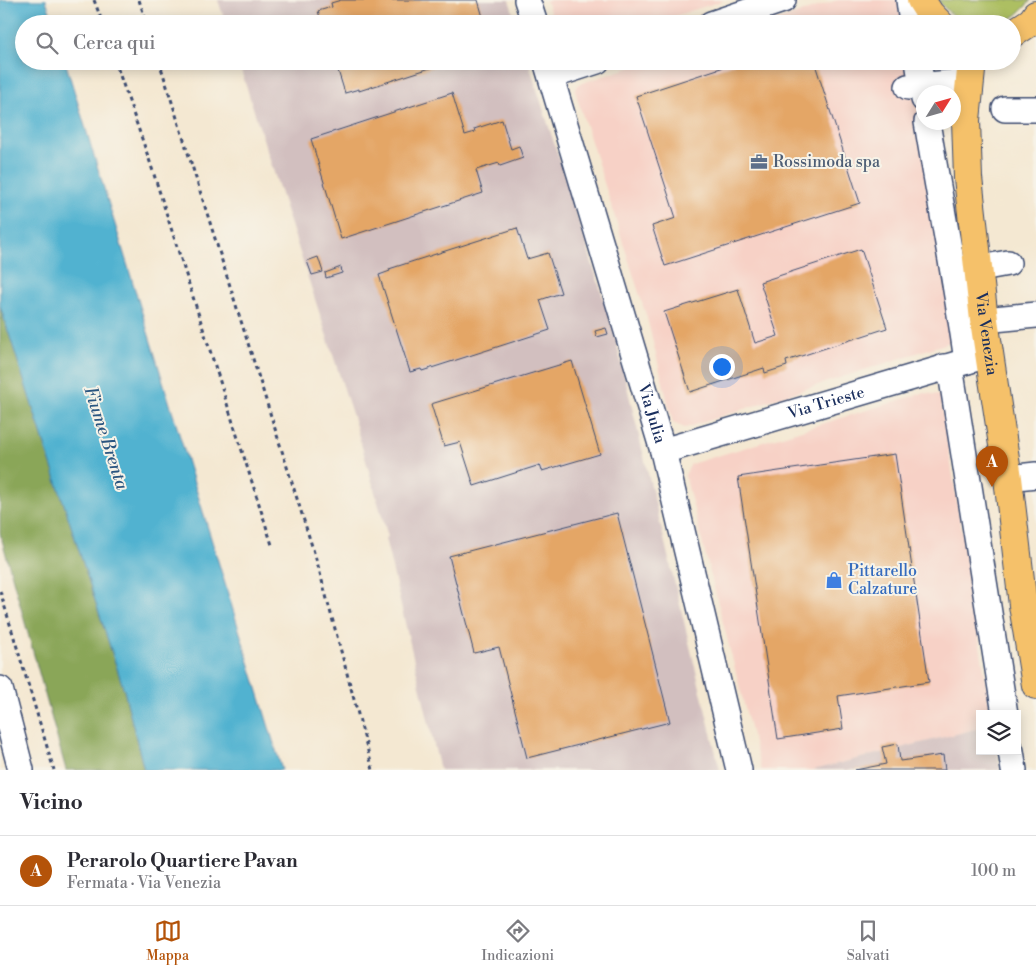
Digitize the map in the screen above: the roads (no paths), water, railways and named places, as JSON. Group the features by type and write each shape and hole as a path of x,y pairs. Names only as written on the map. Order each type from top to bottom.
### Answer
{"main road":[{"path":"921,0 931,15"},
{"path":"1021,28 1036,16"},
{"name":"Via Venezia","path":"970,73 966,120 968,178 959,272 984,320 967,361 1008,478 1029,605 1036,686"}],"street":[{"path":"527,0 531,15"},
{"path":"738,15 783,0"},
{"path":"909,0 911,15"},
{"name":"Via Julia","path":"549,70 663,451 739,770"},
{"path":"918,83 949,83 970,73"},
{"path":"1004,109 1036,109"},
{"path":"928,130 943,222 959,272 967,361"},
{"path":"959,272 1008,263"},
{"path":"984,320 1036,315"},
{"name":"Via Trieste","path":"663,451 967,361"},
{"name":"Via Venezia","path":"967,361 952,379 1004,710"},
{"path":"1008,478 1036,475"},
{"path":"0,689 21,770"},
{"path":"1012,755 1014,770"}],"water":[{"name":"Fiume Brenta","path":"0,0 46,0 51,15 15,15 15,70 68,70 282,770 144,770 124,690 0,306"}],"place":[{"name":"Rossimoda spa","path":"759,162"},
{"name":"Perarolo Quartiere Pavan","path":"992,487"},
{"name":"Pittarello Calzature","path":"834,580"}]}
